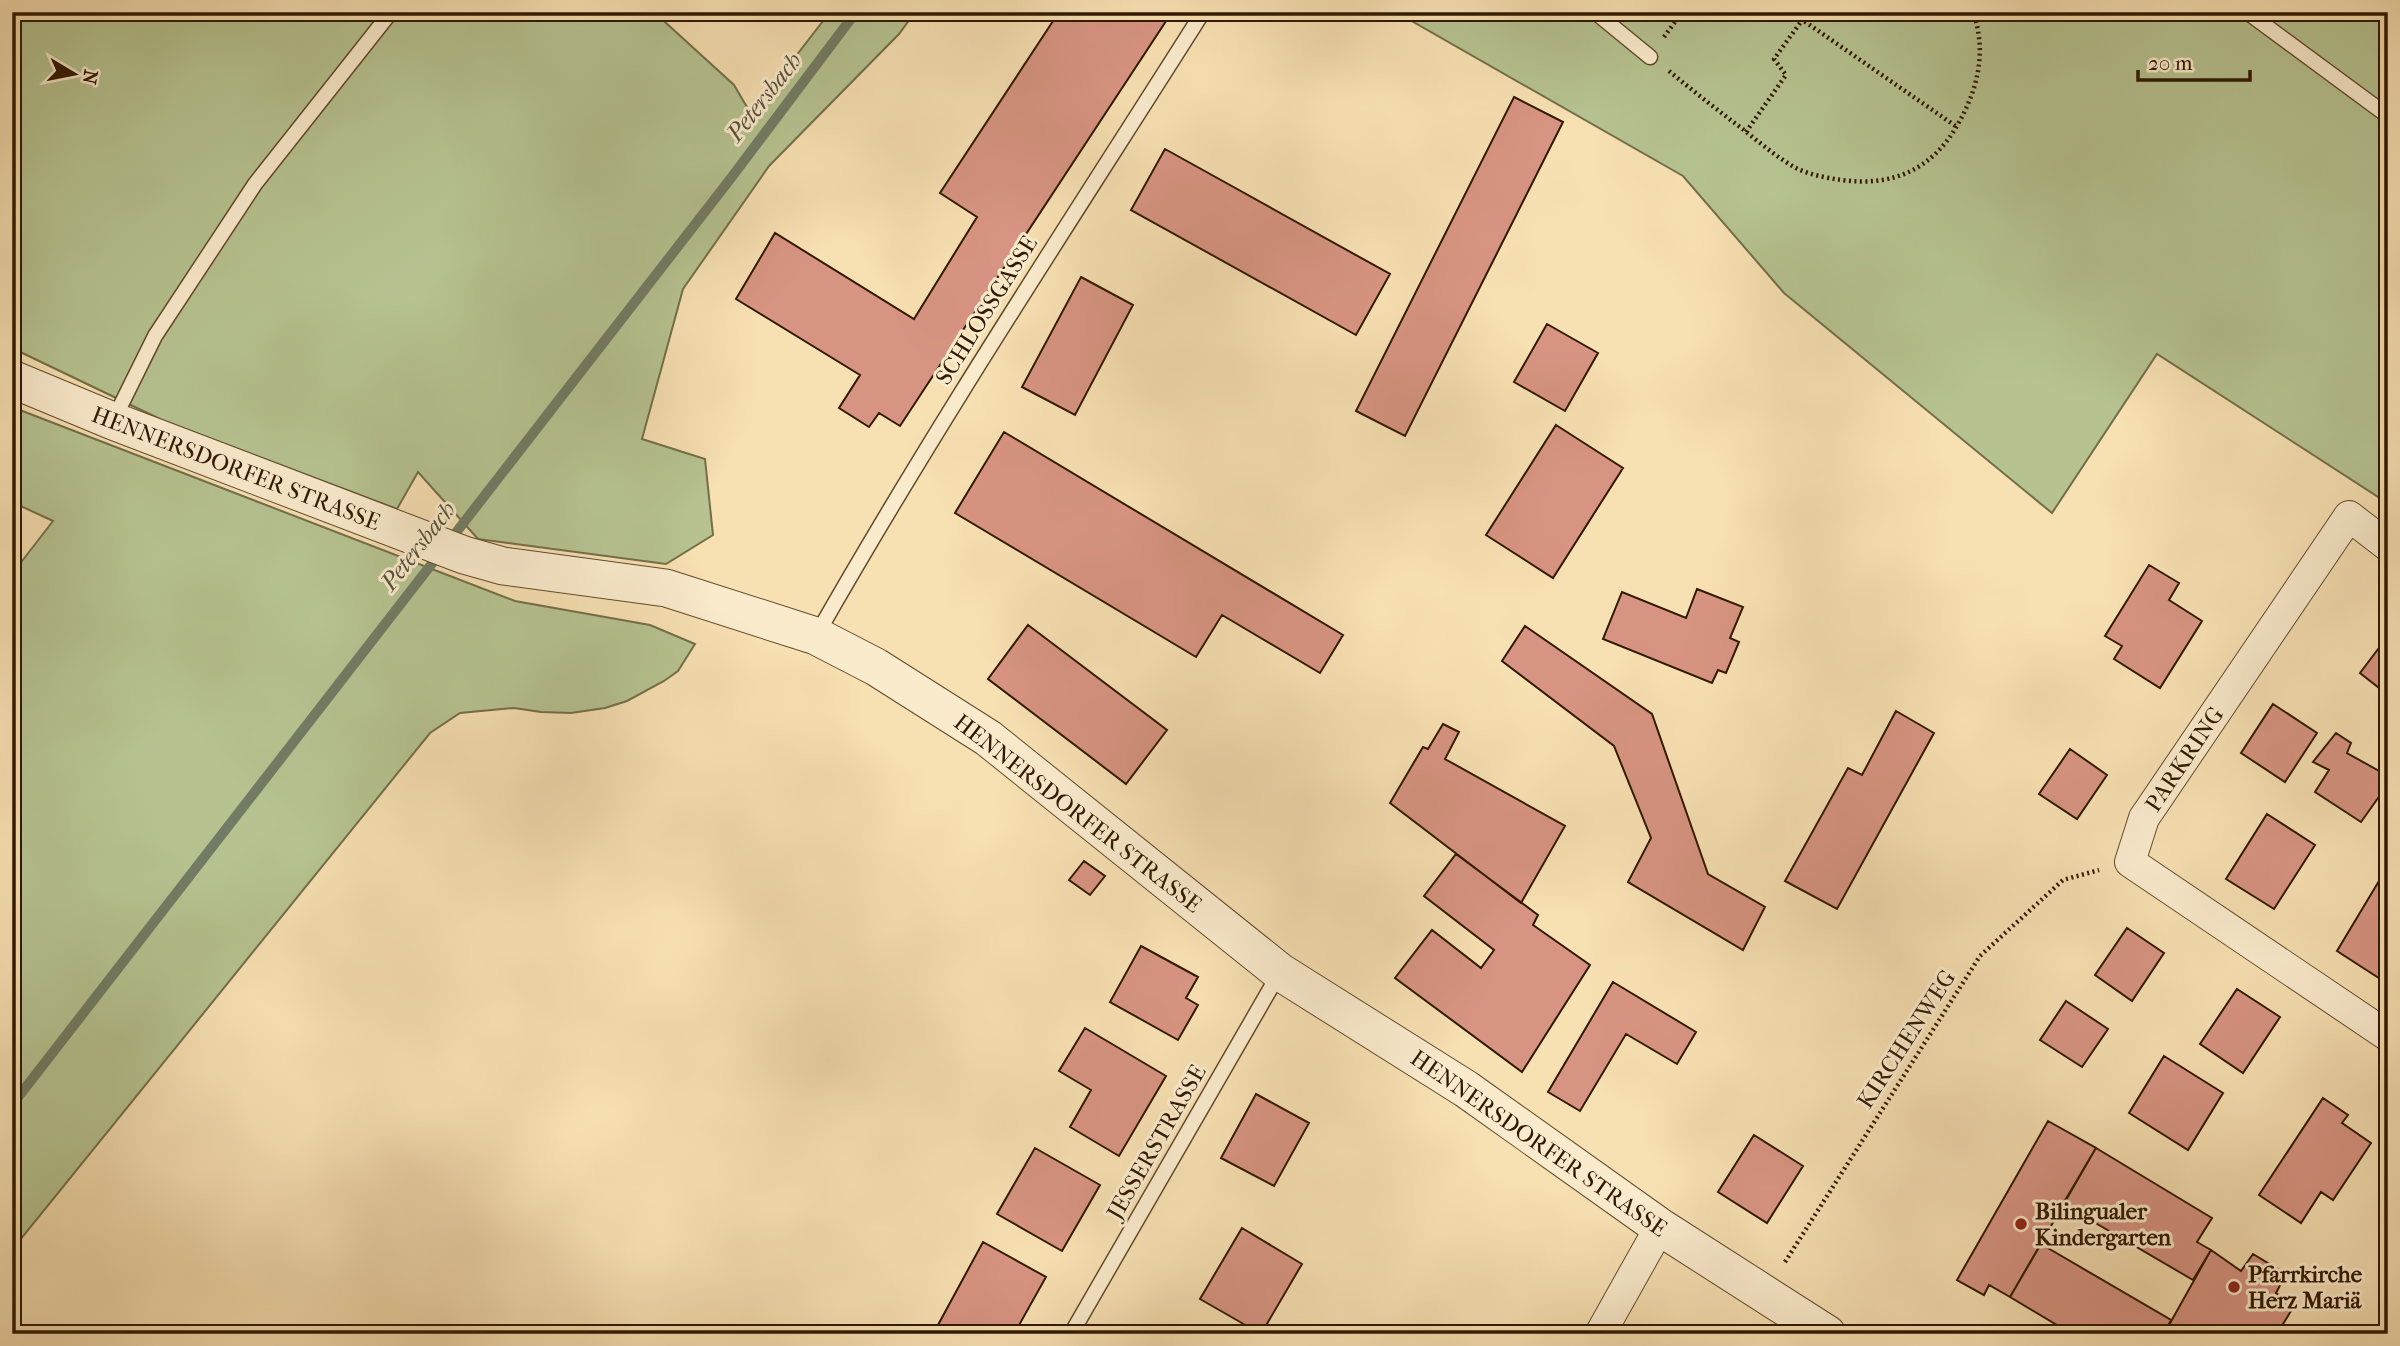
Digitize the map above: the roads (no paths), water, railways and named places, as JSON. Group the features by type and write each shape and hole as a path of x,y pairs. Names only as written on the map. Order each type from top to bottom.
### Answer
{"street":[{"name":"HENNERSDORFER STRASSE","path":"12,379 113,421 464,555 503,566 666,588 816,636 876,667 988,738 1280,972 1466,1089 1660,1227 1827,1334"},
{"name":"PARKRING","path":"2388,546 2349,516 2144,818 2130,862 2388,1036"},
{"path":"1600,1334 1660,1227"}],"lane":[{"path":"113,421 155,336 255,184 391,12"},
{"name":"SCHLOSSGASSE","path":"816,636 856,565 1032,278 1203,12"},
{"path":"1595,12 1650,57"},
{"path":"2247,12 2388,116"},
{"name":"JESSERSTRASSE","path":"1071,1334 1280,972"}],"waterway":[{"name":"Petersbach","path":"12,1105 731,178 856,12"}],"place":[{"name":"Bilingualer Kindergarten","path":"2021,1224"},
{"name":"Pfarrkirche Herz Mariä","path":"2234,1287"}]}
